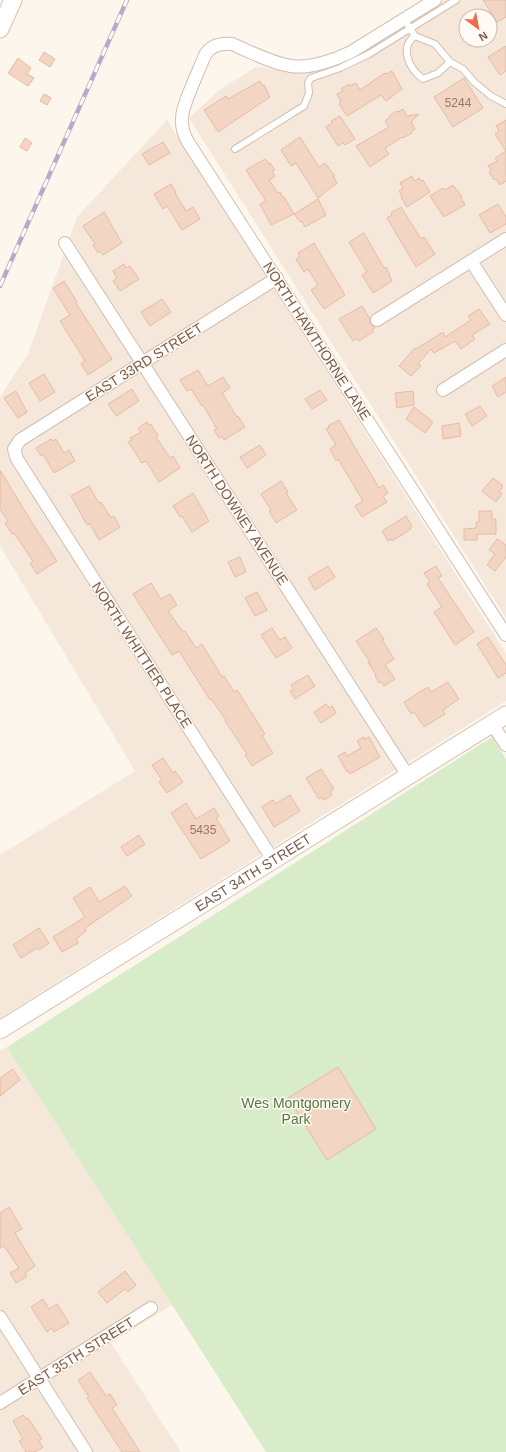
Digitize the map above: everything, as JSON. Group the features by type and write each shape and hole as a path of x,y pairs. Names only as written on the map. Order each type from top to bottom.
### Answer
{"main road":[{"path":"0,29 13,0"},
{"name":"EAST 34TH STREET","path":"0,1030 499,720"}],"street":[{"path":"407,24 435,0"},
{"name":"NORTH HAWTHORNE LANE","path":"407,24 343,56 322,63 305,66 284,65 232,44 221,44 210,50 205,55 183,107 181,123 188,142 506,634"},
{"path":"377,320 506,239"},
{"name":"NORTH DOWNEY AVENUE","path":"65,243 408,776"},
{"path":"471,261 506,315"},
{"name":"EAST 33RD STREET","path":"14,449 20,440 277,278"},
{"path":"443,390 506,350"},
{"name":"NORTH WHITTIER PLACE","path":"14,449 17,459 273,860"},
{"path":"499,720 506,745"},
{"name":"EAST 35TH STREET","path":"0,1403 151,1308"},
{"path":"0,1317 86,1452"}],"lane":[{"path":"235,149 304,106 309,94 308,83 311,78 340,68 369,54 407,24 456,0"},
{"path":"407,24 415,36 435,44 450,62 462,69 474,82 491,96 506,104"},
{"path":"415,36 409,40 407,45 407,58 417,75 423,79 438,73 450,62"}],"shaded area":[{"path":"444,0 506,0 506,618 189,118 219,90 256,67 281,70 307,70 343,63"},
{"path":"167,120 506,653 506,701 0,1018 0,855 135,771 0,546 0,397 28,354 77,217"},
{"path":"7,1047 172,1305 111,1343 181,1452 0,1452 0,1051"}],"green space":[{"name":"Wes Montgomery Park","path":"492,737 506,759 506,1452 266,1452 7,1047"}],"building":[{"path":"483,0 506,0 506,17 498,21 498,8 488,8"},
{"path":"506,46 506,71 500,75 488,57"},
{"path":"44,52 55,59 50,67 39,60"},
{"path":"18,58 31,68 27,74 34,78 28,86 8,73"},
{"path":"392,71 402,89 386,101 381,95 347,116 339,104 341,102 337,94 343,91 341,89 349,84 350,86 356,83 360,90 385,73 386,74"},
{"path":"464,78 483,108 453,127 434,97"},
{"path":"260,81 263,86 264,85 270,97 218,132 204,110 226,96 228,99"},
{"path":"44,94 51,98 47,105 40,101"},
{"path":"403,109 407,116 419,114 411,122 415,129 411,132 412,133 403,138 402,137 385,148 389,154 370,167 356,146 389,127 385,121 390,117 389,116"},
{"path":"340,116 355,139 345,145 343,143 338,146 326,127 332,123 331,121"},
{"path":"506,120 506,151 495,134 499,131 496,126"},
{"path":"300,137 319,167 325,163 335,176 333,176 337,183 318,198 296,163 291,166 281,150"},
{"path":"25,138 32,143 27,151 20,147"},
{"path":"163,142 170,153 149,165 142,154"},
{"path":"506,151 506,181 500,185 496,179 494,180 489,172 491,170 488,166 497,161 495,158"},
{"path":"265,159 275,170 272,171 275,176 269,180 278,193 280,192 283,198 284,197 294,214 271,225 260,204 266,201 246,170"},
{"path":"412,176 415,181 419,178 421,181 423,180 430,192 407,207 399,191 403,188 400,183"},
{"path":"171,184 186,211 193,207 200,219 182,230 167,206 163,209 154,194"},
{"path":"453,185 462,197 461,198 465,205 444,217 430,196 443,188 445,190"},
{"path":"318,199 326,215 305,227 302,221 300,222 294,214"},
{"path":"498,204 506,217 506,224 490,233 479,215"},
{"path":"401,207 421,239 424,237 435,254 416,267 387,218 392,215 391,213"},
{"path":"104,212 122,243 103,255 100,251 98,253 93,245 95,244 83,226"},
{"path":"364,233 384,268 386,267 392,281 373,293 362,275 367,272 349,242"},
{"path":"314,243 345,295 324,309 311,290 318,285 308,269 304,272 296,259 300,256 298,253"},
{"path":"124,264 126,268 130,266 139,279 120,291 113,281 117,278 113,271"},
{"path":"64,281 77,302 76,303 112,359 88,375 81,364 85,361 60,321 70,315 53,288"},
{"path":"162,299 171,312 150,326 141,312"},
{"path":"362,306 370,319 370,324 375,328 372,330 373,332 359,341 358,338 353,341 339,319"},
{"path":"479,309 490,324 472,335 475,339 461,349 455,341 434,353 431,349 418,364 421,366 411,376 399,366 415,348 416,349 443,332 445,337 471,320 468,316"},
{"path":"198,370 208,386 223,377 230,388 222,393 245,427 224,440 222,436 219,438 214,430 217,429 203,405 202,406 191,389 187,391 180,380"},
{"path":"44,374 55,392 40,401 29,383"},
{"path":"506,377 506,392 498,397 492,386"},
{"path":"132,389 139,401 116,416 108,404"},
{"path":"320,390 327,400 312,409 305,399"},
{"path":"16,391 27,412 18,418 4,398"},
{"path":"413,391 414,405 397,408 395,393"},
{"path":"480,406 487,416 472,426 465,414"},
{"path":"414,407 433,422 425,433 406,419"},
{"path":"339,420 379,488 383,485 388,493 383,496 387,502 362,517 355,506 363,501 338,459 336,461 330,449 336,445 326,429 329,428 328,426"},
{"path":"147,422 149,425 151,424 158,436 156,437 170,458 173,456 180,468 159,482 146,461 142,463 128,442 132,440 130,438 141,432 138,428"},
{"path":"459,423 461,436 443,439 442,426"},
{"path":"51,439 52,441 56,439 64,453 69,450 75,461 54,473 43,454 41,456 36,448"},
{"path":"260,445 266,455 247,468 240,457"},
{"path":"0,470 57,561 37,574 30,563 33,561 14,533 12,534 5,523 8,521 0,509"},
{"path":"493,478 503,486 499,492 502,494 496,502 482,491"},
{"path":"281,481 288,492 286,493 297,510 276,523 269,511 271,510 261,494"},
{"path":"89,486 99,503 101,502 111,518 114,516 120,527 99,540 90,524 87,525 71,496"},
{"path":"193,493 209,521 192,532 182,516 180,517 173,506"},
{"path":"479,511 492,511 492,519 496,519 496,534 477,534 477,540 464,540 464,529 476,528 476,522 479,522"},
{"path":"406,516 412,526 410,528 411,529 392,541 391,539 388,541 382,531"},
{"path":"497,539 506,545 506,557 495,571 487,565 495,554 489,550"},
{"path":"240,557 246,572 235,577 228,562"},
{"path":"328,566 335,577 315,590 308,578"},
{"path":"436,566 442,576 438,578 474,632 455,645 434,612 442,607 427,584 430,582 424,573"},
{"path":"151,583 161,599 170,594 177,605 168,611 183,632 185,631 196,648 202,644 222,677 224,676 234,692 237,690 265,734 262,736 273,753 252,766 245,755 247,754 225,721 226,720 211,699 210,700 179,651 172,655 133,594"},
{"path":"257,592 267,610 255,616 245,598"},
{"path":"272,628 280,640 285,637 292,648 276,658 261,635"},
{"path":"376,628 384,639 382,640 394,659 385,665 395,679 384,686 381,682 379,683 368,662 370,662 356,641"},
{"path":"488,637 506,665 506,673 498,678 477,644"},
{"path":"308,675 315,686 295,699 290,691 294,689 291,685"},
{"path":"448,682 459,699 443,710 445,714 424,727 414,712 411,714 404,702 428,687 431,692"},
{"path":"326,704 329,708 332,706 336,713 321,723 314,712"},
{"path":"364,737 365,739 369,737 380,757 350,774 348,771 347,772 338,756 345,752 347,756 361,748 357,741"},
{"path":"163,758 173,773 175,771 183,782 167,793 159,782 162,780 152,765"},
{"path":"321,769 334,789 330,792 332,795 324,800 322,797 319,799 306,778"},
{"path":"290,795 300,811 274,827 262,807 273,800 275,804"},
{"path":"186,803 196,819 214,808 219,816 216,818 230,841 201,859 171,813"},
{"path":"139,835 145,844 127,856 121,847"},
{"path":"125,886 132,896 85,928 86,931 76,939 78,943 62,952 53,937 85,917 73,898 90,887 99,902"},
{"path":"39,928 49,943 39,950 37,948 21,958 13,945"},
{"path":"338,1067 376,1129 327,1160 288,1098"},
{"path":"13,1069 20,1080 0,1096 0,1078"},
{"path":"9,1207 22,1229 15,1233 35,1266 25,1273 27,1276 16,1283 10,1273 19,1268 4,1246 0,1248 0,1213"},
{"path":"125,1271 136,1285 128,1292 125,1289 107,1303 98,1292"},
{"path":"43,1299 49,1309 57,1304 69,1323 54,1332 52,1328 47,1332 31,1307"},
{"path":"90,1372 106,1396 110,1394 117,1405 112,1408 140,1452 122,1452 87,1398 89,1397 78,1380"},
{"path":"23,1415 26,1419 28,1418 42,1439 39,1441 43,1447 35,1452 26,1452 19,1441 23,1439 13,1421"}],"railway":[{"path":"0,286 127,0"}]}
